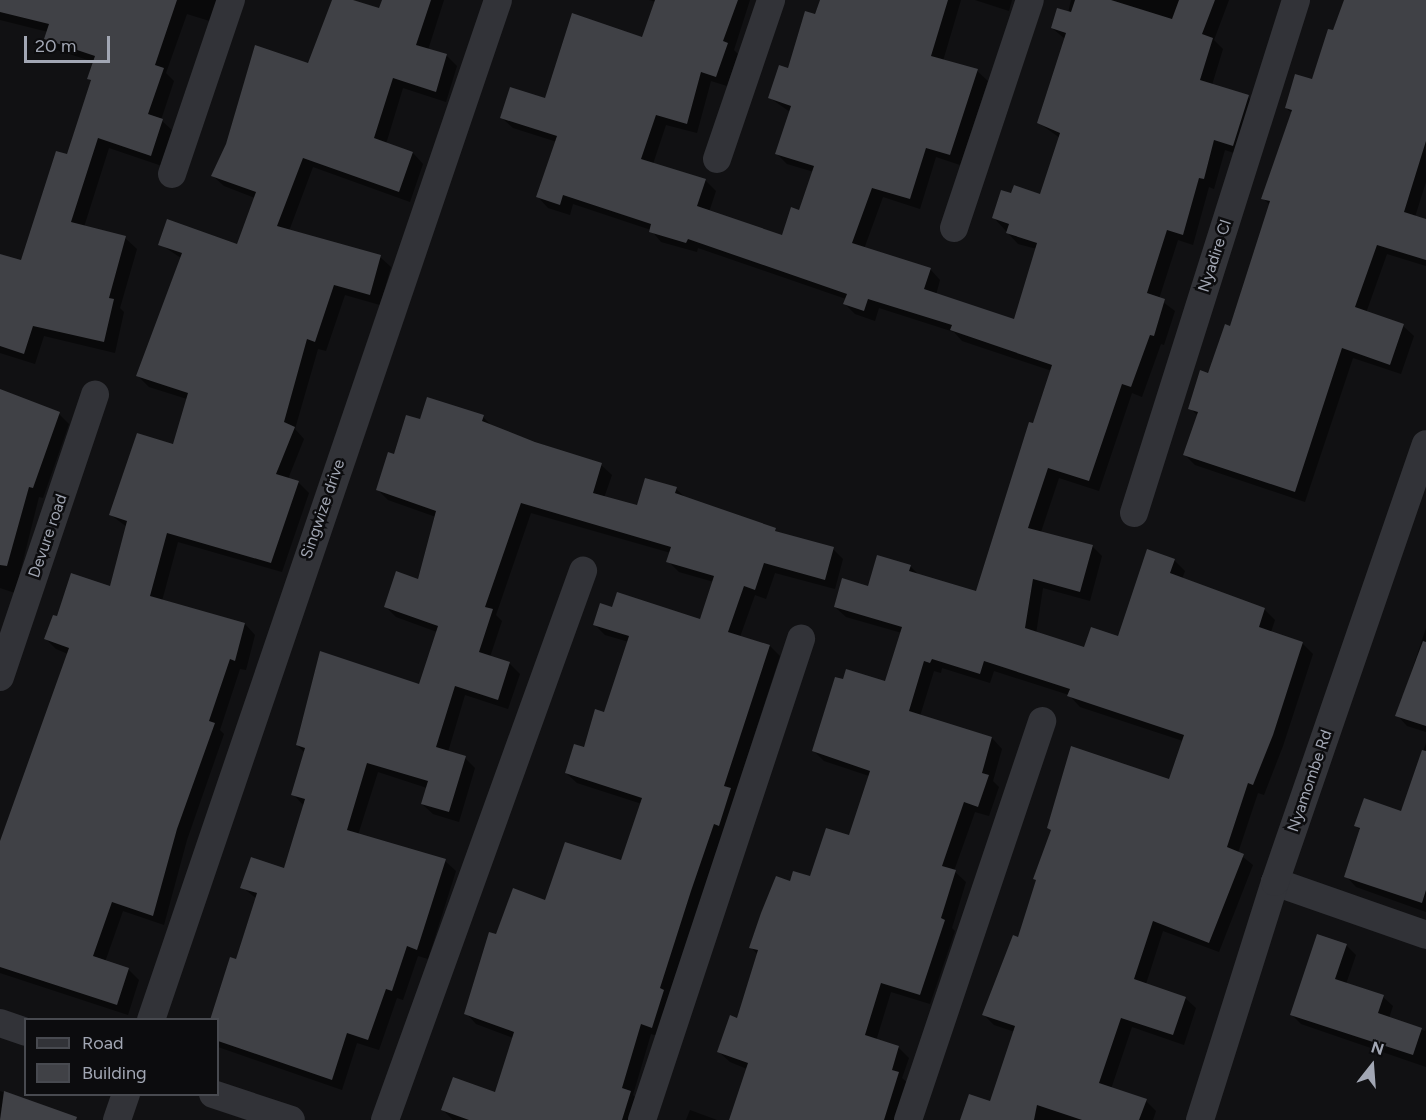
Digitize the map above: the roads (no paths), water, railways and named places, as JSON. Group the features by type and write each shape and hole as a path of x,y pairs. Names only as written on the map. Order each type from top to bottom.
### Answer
{"street":[{"path":"172,174 231,0"},
{"name":"Singwize drive","path":"152,1018 498,0"},
{"path":"717,159 771,0"},
{"path":"954,228 1030,0"},
{"name":"Nyadire Cl","path":"1134,513 1296,0"},
{"name":"Devure road","path":"0,677 95,395"},
{"name":"Nyamombe Rd","path":"1200,1120 1275,882 1420,479 1426,444"},
{"path":"385,1120 583,571"},
{"path":"642,1120 801,639"},
{"path":"908,1120 1042,721"},
{"path":"1275,882 1426,935"},
{"path":"0,1023 24,1031"},
{"path":"117,1120 126,1096"},
{"path":"216,1096 291,1120"}]}
